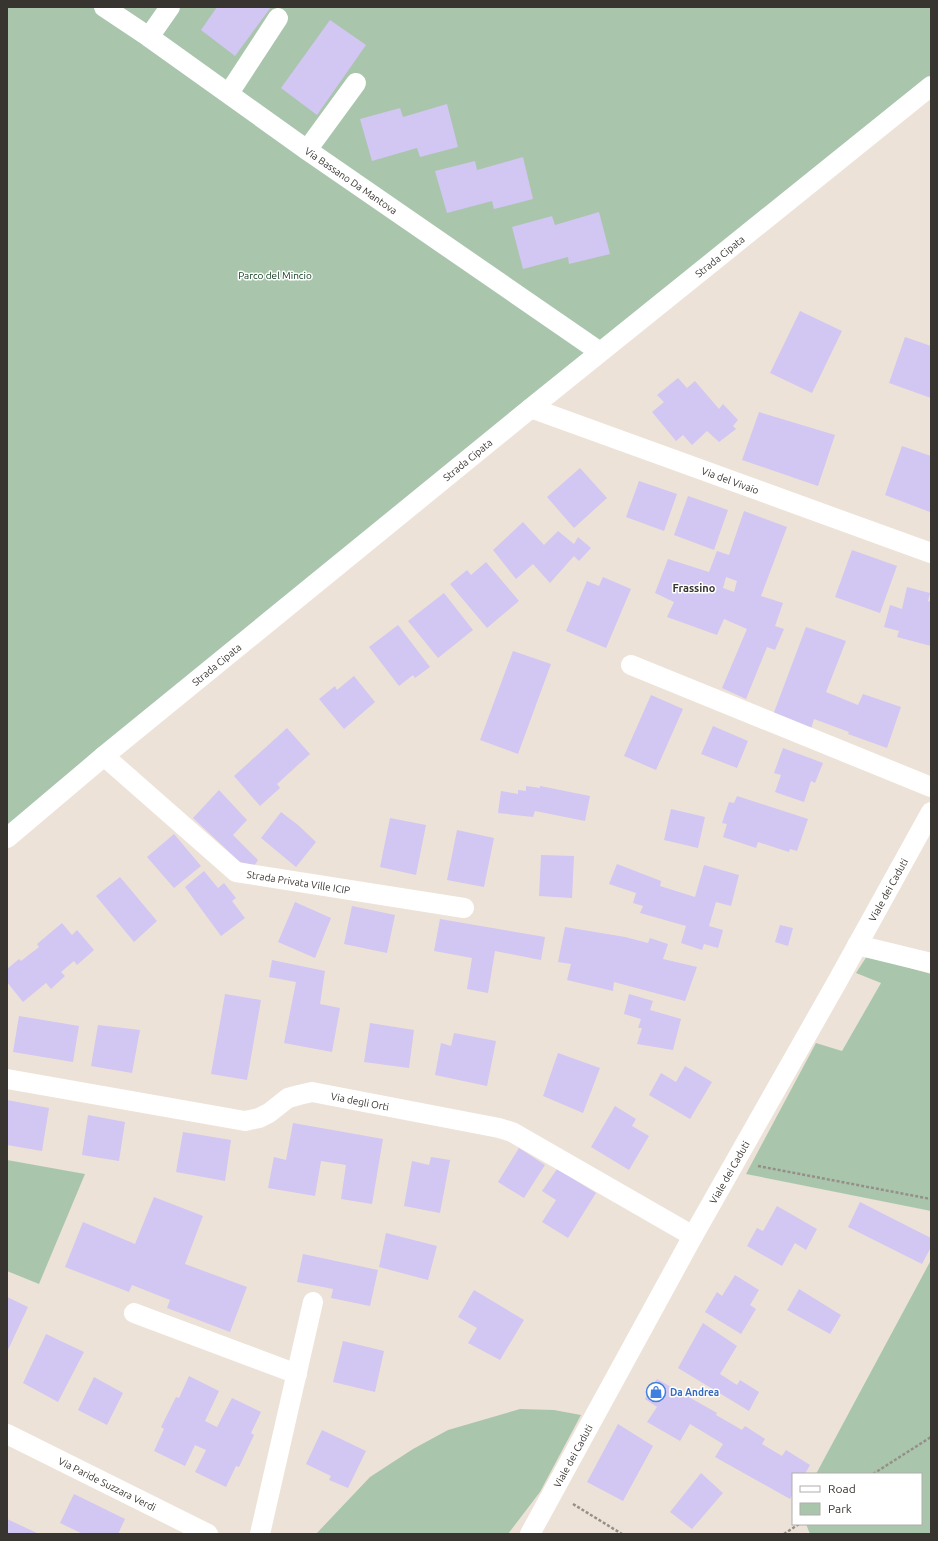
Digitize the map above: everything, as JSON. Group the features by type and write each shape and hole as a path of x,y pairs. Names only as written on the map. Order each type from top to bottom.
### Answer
{"street":[{"name":"Via Bassano Da Mantova","path":"104,7 229,93 307,150 600,352"},
{"path":"149,37 170,7"},
{"path":"229,93 278,18"},
{"path":"307,150 356,83"},
{"name":"Strada Cipata","path":"7,838 104,756 530,408 931,86"},
{"name":"Via del Vivaio","path":"530,408 931,553"},
{"path":"631,665 931,787"},
{"name":"Strada Privata Ville ICIP","path":"104,756 236,872 464,908"},
{"name":"Viale dei Caduti","path":"530,1534 693,1236 931,812"},
{"path":"857,945 931,963"},
{"name":"Via degli Orti","path":"7,1079 244,1121 259,1118 288,1098 299,1094 312,1092 499,1128 512,1132 693,1236"},
{"path":"260,1534 313,1302"},
{"path":"134,1313 297,1374"},
{"name":"Via Paride Suzzara Verdi","path":"7,1434 208,1534"}],"path":[{"path":"734,1164 751,1165 931,1199"},
{"path":"875,1473 931,1437"},
{"path":"553,1492 622,1534"},
{"path":"784,1534 798,1525"}],"green space":[{"name":"Parco del Mincio","path":"7,7 931,7 931,86 7,837"},
{"path":"867,956 931,974 931,1211 746,1174 816,1043 842,1051 881,983 856,973"},
{"path":"7,1160 85,1174 39,1284 7,1271"},
{"path":"931,1260 931,1534 810,1534 806,1525 922,1525 922,1473 817,1473"},
{"path":"520,1409 554,1410 581,1415 540,1492 508,1534 316,1534 370,1477 413,1449 448,1430"}],"building":[{"path":"217,7 271,7 235,56 201,30"},
{"path":"330,20 366,45 317,115 281,88"},
{"path":"447,104 458,147 420,157 417,148 372,161 360,119 400,108 403,117"},
{"path":"523,157 533,199 494,209 492,201 447,213 435,171 475,161 477,170"},
{"path":"599,212 610,254 569,264 568,257 523,269 512,227 552,216 555,225"},
{"path":"800,311 842,331 812,393 770,373"},
{"path":"905,337 931,346 931,398 889,383"},
{"path":"678,378 687,388 695,381 719,409 723,404 738,420 733,426 736,429 719,442 707,431 692,445 683,435 676,441 652,412 664,402 657,395"},
{"path":"759,412 835,435 818,486 742,460"},
{"path":"902,446 931,456 930,512 885,495"},
{"path":"580,468 607,498 574,528 547,497"},
{"path":"639,481 677,494 664,531 626,517"},
{"path":"688,496 728,510 714,550 674,535"},
{"path":"744,511 787,527 761,596 783,603 775,626 784,629 775,650 767,647 746,699 722,688 747,629 724,619 717,635 667,617 674,602 655,593 668,559 709,572 717,551 729,555","holes":["726,577 737,581 734,592 723,588"]},
{"path":"523,522 544,545 558,531 574,544 578,537 591,548 579,561 574,556 550,583 533,564 516,579 493,550"},
{"path":"852,550 897,566 880,613 835,597"},
{"path":"486,562 519,601 487,628 450,584 467,570 471,575"},
{"path":"603,577 631,589 606,648 566,631 587,581 599,586"},
{"path":"907,587 930,593 928,601 931,602 931,646 897,637 899,631 884,627 890,605 902,609"},
{"path":"444,593 473,630 438,658 408,621"},
{"path":"398,625 430,667 415,678 413,675 399,686 369,647"},
{"path":"806,627 846,641 826,692 858,705 863,694 901,707 887,748 848,734 849,732 814,719 811,729 773,715"},
{"path":"513,651 551,664 518,754 480,740"},
{"path":"354,676 375,702 344,729 319,699 335,686 337,690"},
{"path":"651,695 683,709 656,770 624,756"},
{"path":"713,726 748,741 737,768 701,754"},
{"path":"287,728 310,754 277,784 280,788 260,806 234,776"},
{"path":"783,748 823,763 815,783 811,781 804,802 775,792 781,775 774,773"},
{"path":"526,786 540,788 540,786 590,796 585,821 535,811 533,817 498,813 501,791 518,794 518,790 526,791"},
{"path":"219,790 247,820 233,835 258,860 254,866 240,862 193,818"},
{"path":"737,796 808,819 797,851 790,849 789,852 758,842 756,848 723,837 727,824 722,823 729,802 734,803"},
{"path":"671,809 705,817 698,848 664,840"},
{"path":"281,812 316,842 296,867 261,838"},
{"path":"390,818 426,825 416,875 380,867"},
{"path":"457,830 494,838 484,887 447,880"},
{"path":"174,834 201,866 174,888 147,857"},
{"path":"541,855 574,856 572,898 539,896"},
{"path":"617,864 661,881 660,886 695,897 704,865 739,875 731,906 716,902 709,926 723,930 718,948 704,944 702,950 681,943 686,926 640,913 643,906 633,903 636,893 609,884"},
{"path":"204,871 218,888 224,883 236,898 232,901 245,918 221,936 185,887"},
{"path":"120,877 157,921 134,942 96,896"},
{"path":"295,902 331,918 315,958 278,942"},
{"path":"352,906 395,915 387,953 344,944"},
{"path":"440,919 545,937 541,960 495,951 488,993 467,989 472,958 434,951"},
{"path":"62,923 72,935 77,930 94,950 77,965 74,961 61,972 65,976 51,989 46,983 23,1002 7,982 7,969 19,959 21,961 39,947 37,944"},
{"path":"780,925 793,928 788,946 775,942"},
{"path":"565,927 625,937 648,943 650,938 668,944 663,959 697,967 685,1001 614,982 613,991 567,980 571,964 558,962"},
{"path":"272,960 325,971 320,1004 340,1008 332,1052 284,1043 296,982 269,977"},
{"path":"225,994 261,1000 247,1080 211,1074"},
{"path":"629,994 653,1001 650,1010 681,1019 673,1050 637,1044 642,1028 638,1028 641,1019 624,1014"},
{"path":"19,1016 79,1026 73,1062 13,1052"},
{"path":"370,1023 414,1030 409,1068 364,1062"},
{"path":"98,1025 140,1030 132,1073 91,1066"},
{"path":"454,1033 496,1041 487,1086 435,1075 441,1043 451,1046"},
{"path":"558,1053 600,1068 583,1113 543,1096"},
{"path":"685,1066 712,1082 690,1119 649,1095 661,1073 676,1082"},
{"path":"7,1100 49,1108 42,1151 7,1145"},
{"path":"615,1106 636,1119 632,1126 649,1136 629,1170 591,1147"},
{"path":"88,1115 125,1122 119,1161 82,1155"},
{"path":"293,1123 383,1139 372,1204 341,1199 346,1165 321,1161 315,1196 268,1188 274,1157 286,1160"},
{"path":"183,1132 231,1140 225,1181 176,1172"},
{"path":"519,1148 545,1165 524,1198 498,1182"},
{"path":"431,1157 450,1160 440,1213 404,1206 412,1161 429,1165"},
{"path":"557,1169 596,1193 568,1238 542,1222 556,1200 542,1191"},
{"path":"154,1197 203,1216 185,1264 247,1287 230,1332 167,1308 170,1300 132,1285 129,1292 65,1267 83,1222 135,1244"},
{"path":"860,1202 931,1238 931,1247 922,1264 848,1227"},
{"path":"777,1206 817,1229 806,1250 795,1243 782,1266 747,1246 757,1228 763,1231"},
{"path":"386,1233 437,1246 428,1280 379,1267"},
{"path":"303,1254 378,1270 370,1306 331,1298 333,1289 297,1282"},
{"path":"735,1275 759,1290 750,1305 756,1309 741,1334 705,1312 717,1292 722,1296"},
{"path":"799,1289 841,1315 830,1334 787,1310"},
{"path":"474,1290 524,1320 500,1360 468,1343 477,1328 458,1317"},
{"path":"7,1297 28,1307 7,1352"},
{"path":"703,1323 737,1346 720,1374 737,1385 740,1380 759,1392 749,1411 678,1368"},
{"path":"46,1334 84,1352 58,1402 23,1383"},
{"path":"343,1341 384,1351 375,1392 333,1382"},
{"path":"189,1376 219,1391 205,1421 217,1427 232,1398 261,1412 251,1433 254,1435 239,1467 236,1466 226,1487 195,1472 206,1450 195,1445 185,1466 154,1451 164,1429 161,1427 176,1397 179,1398"},
{"path":"94,1377 123,1393 107,1425 78,1410"},
{"path":"657,1379 717,1413 716,1415 742,1430 745,1426 765,1439 762,1444 782,1456 786,1450 810,1465 806,1473 792,1473 792,1496 790,1499 715,1457 723,1444 690,1424 680,1441 647,1422 657,1407 645,1399"},
{"path":"618,1424 653,1446 623,1501 587,1482"},
{"path":"322,1430 366,1451 348,1488 329,1480 331,1476 306,1464"},
{"path":"701,1473 723,1493 692,1529 670,1512"},
{"path":"74,1494 125,1519 118,1534 83,1534 60,1523"},
{"path":"7,1519 39,1534 7,1534"}],"place":[{"name":"Da Andrea","path":"656,1392"}],"district":[{"name":"Frassino","path":"694,588"}]}
